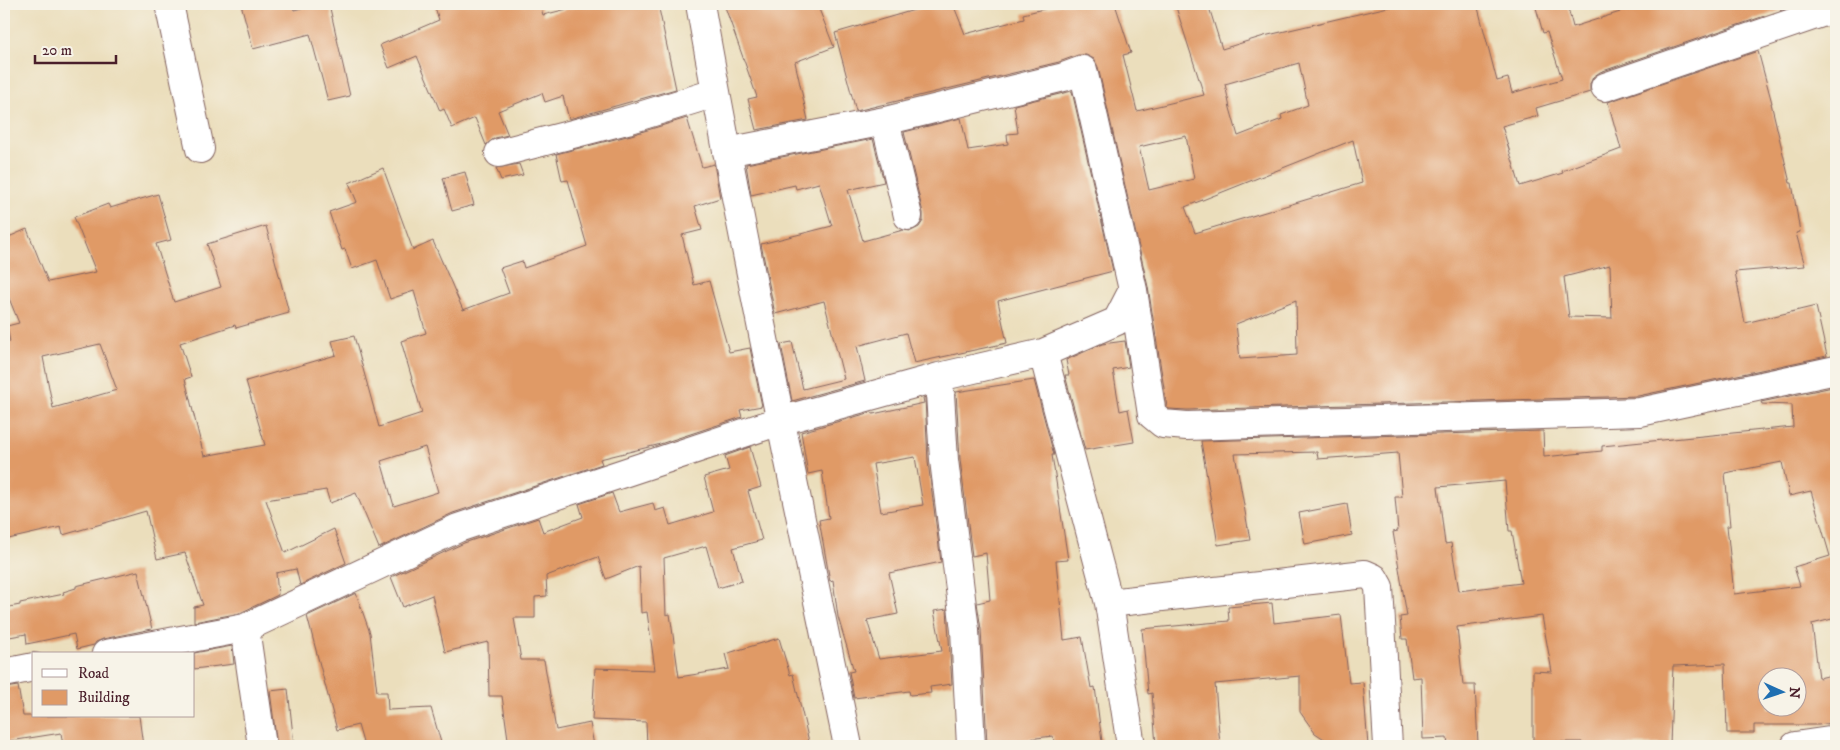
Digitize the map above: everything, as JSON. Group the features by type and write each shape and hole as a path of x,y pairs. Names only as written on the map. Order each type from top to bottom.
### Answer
{"street":[{"path":"169,4 200,149"},
{"path":"700,4 715,93 780,420 848,746"},
{"path":"1605,87 1836,8"},
{"path":"727,152 885,121 1064,77 1083,70 1133,290 1152,416 1164,424 1187,426 1640,412 1836,370"},
{"path":"499,153 627,120 715,93"},
{"path":"885,121 908,216"},
{"path":"117,652 245,628 458,528 780,420 939,377 1043,353 1117,321 1133,290"},
{"path":"1043,353 1109,603 1131,746"},
{"path":"939,377 944,460 965,630 972,746"},
{"path":"1109,603 1365,574 1374,578 1379,587 1388,746"},
{"path":"245,628 262,746"},
{"path":"4,673 32,667"},
{"path":"1795,746 1836,740"}],"building":[{"path":"241,4 292,4 294,10 317,4 329,4 350,96 328,101 310,34 253,49"},
{"path":"434,4 540,4 543,15 587,4 658,4 676,89 569,119 563,96 545,102 542,93 498,111 508,135 495,138 486,145 475,118 452,128 444,109 440,111 417,56 389,68 380,45 439,20"},
{"path":"724,4 817,4 834,47 795,62 808,120 756,130 748,99 757,97"},
{"path":"935,4 953,4 965,34 1024,19 1023,14 1064,4 1115,4 1131,53 1123,55 1137,111 1204,95 1175,4 1208,4 1222,49 1264,36 1401,4 1477,4 1497,81 1508,78 1512,93 1562,79 1547,32 1543,33 1535,4 1567,4 1573,27 1620,12 1617,4 1791,4 1791,7 1600,72 1593,77 1590,84 1590,92 1536,108 1538,116 1502,126 1520,186 1563,173 1562,171 1621,149 1608,102 1758,51 1790,183 1792,183 1800,232 1796,233 1805,266 1735,272 1745,323 1816,306 1827,356 1638,396 1169,409 1167,407 1148,287 1098,67 1094,59 1086,55 1078,55 1059,62 856,111 835,33","holes":["1299,63 1308,105 1281,115 1282,119 1238,136 1225,84","1186,136 1194,179 1149,190 1139,147","1353,140 1362,183 1195,233 1185,207","1610,265 1612,318 1569,317 1564,277","1296,300 1297,355 1240,359 1236,324"]},
{"path":"1072,91 1113,271 998,301 1007,343 914,363 906,333 857,346 865,381 792,401 781,344 792,342 803,389 844,379 824,301 775,314 761,244 832,226 819,183 796,189 795,185 751,195 746,164 873,139 884,182 848,190 863,241 903,230 911,231 919,227 923,221 923,213 904,132 961,118 968,150 1008,144 1007,134 1018,133 1014,105"},
{"path":"687,118 702,167 714,164 720,198 695,206 702,230 682,235 694,285 709,281 729,352 750,348 762,406 740,410 742,417 657,445 600,459 602,464 453,513 379,548 356,493 330,503 326,490 266,500 285,553 334,529 346,563 300,585 296,569 276,573 278,595 240,613 194,622 194,607 203,605 185,553 157,559 146,511 63,535 61,527 4,540 4,343 10,342 7,326 19,323 4,286 4,239 27,229 48,282 96,272 74,217 108,204 110,208 158,194 171,240 156,244 174,302 221,287 207,244 266,226 289,313 236,328 235,325 180,343 191,377 185,379 204,456 265,445 246,381 336,355 332,341 354,336 379,427 422,413 401,341 426,333 414,291 390,299 377,260 352,269 345,249 342,250 329,212 357,202 349,183 383,168 413,250 433,241 463,310 509,293 500,268 522,261 524,268 587,246 568,180 562,181 556,154 631,135","holes":["100,344 117,390 53,408 43,357","425,447 438,492 394,506 381,461"]},
{"path":"519,164 523,175 501,180 496,168"},
{"path":"465,172 474,205 452,211 443,178"},
{"path":"1125,341 1129,367 1113,370 1120,411 1128,409 1134,442 1085,450 1065,375 1069,375 1066,360 1102,344"},
{"path":"1034,380 1054,455 1052,455 1068,560 1056,561 1064,640 1082,637 1091,688 1095,687 1102,742 1055,746 1053,736 987,744 981,629 977,603 990,600 986,553 972,556 960,459 956,392"},
{"path":"1833,387 1836,405 1836,618 1812,624 1819,678 1836,674 1836,722 1819,725 1754,725 1754,733 1727,733 1725,664 1673,666 1670,744 1582,746 1582,742 1533,742 1533,671 1552,672 1542,616 1457,627 1463,685 1475,685 1478,744 1448,745 1447,738 1423,739 1421,677 1412,678 1407,639 1402,639 1400,617 1407,616 1393,532 1398,531 1395,497 1402,497 1398,453 1318,459 1317,452 1235,454 1250,540 1218,545 1201,441 1543,431 1544,457 1602,451 1602,446 1793,427 1792,405 1762,404 1761,402","holes":["1782,462 1789,496 1811,491 1830,556 1794,567 1800,586 1734,594 1727,526 1730,526 1725,473","1505,481 1509,531 1512,531 1521,583 1459,591 1451,543 1445,544 1438,487"]},
{"path":"925,397 928,462 941,562 889,573 898,614 867,620 879,659 942,651 934,611 947,609 952,684 930,687 931,693 910,695 909,691 854,698 849,672 854,671 838,617 833,580 830,581 819,520 829,518 822,471 808,474 801,432 872,412 873,414 924,403 923,398","holes":["915,457 923,505 881,512 873,464"]},
{"path":"750,447 761,487 748,491 762,540 733,548 742,581 718,588 706,546 664,558 666,615 670,614 679,677 729,669 725,654 779,638 790,675 793,674 810,746 647,746 646,722 592,720 595,668 655,670 647,612 641,613 639,566 606,579 598,557 546,576 547,596 535,597 535,618 514,618 521,660 544,660 556,730 590,723 594,746 509,746 502,696 489,696 488,642 445,652 432,595 403,607 391,577 464,543 538,518 543,532 583,517 579,504 612,493 619,512 653,503 655,511 665,508 670,525 713,512 704,477 729,470 725,456"},
{"path":"1347,504 1352,535 1305,544 1299,513"},
{"path":"138,571 152,629 103,639 94,645 77,649 74,634 27,644 26,634 4,638 4,608 64,594 63,592 76,588 76,586"},
{"path":"356,593 370,633 377,692 387,692 388,710 431,708 442,746 364,746 358,725 337,730 307,616"},
{"path":"1272,603 1274,623 1341,615 1349,683 1363,682 1368,746 1335,746 1315,733 1300,712 1300,676 1215,684 1220,746 1156,746 1152,693 1148,694 1142,629 1229,621 1228,607"},
{"path":"232,646 234,664 195,669 195,653"},
{"path":"18,686 23,716 32,716 32,718 139,718 143,746 63,746 61,733 4,742 4,688"},
{"path":"288,689 294,745 277,746 270,691"}]}
